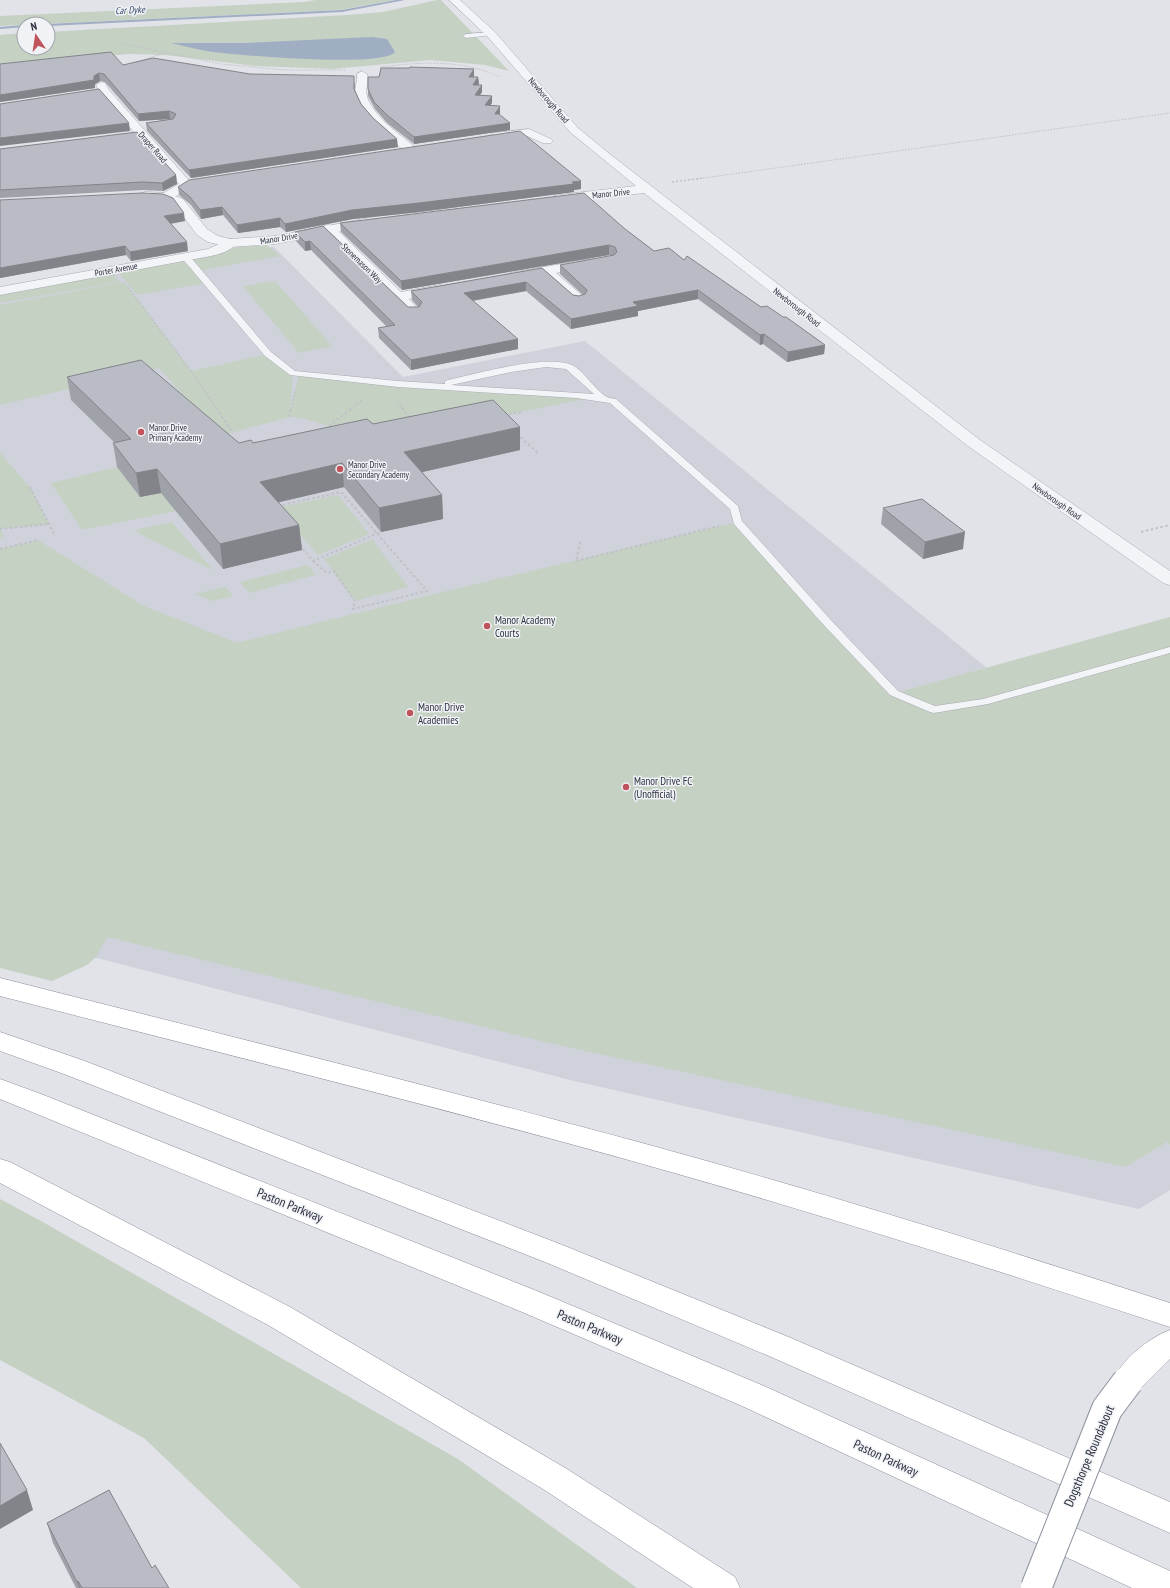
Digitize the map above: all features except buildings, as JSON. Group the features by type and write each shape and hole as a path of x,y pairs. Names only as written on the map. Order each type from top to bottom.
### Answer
{"highway":[{"path":"0,987 550,1128 719,1175 984,1254 1170,1315"},
{"path":"0,1040 555,1254 780,1347 1170,1518"},
{"name":"Paston Parkway","path":"0,1089 32,1100 511,1294 753,1396 1169,1588"},
{"path":"0,1170 279,1316 555,1479 723,1588"},
{"name":"Dogsthorpe Roundabout","path":"1036,1588 1107,1409 1128,1381 1160,1349 1170,1343"}],"street":[{"name":"Newborough Road","path":"454,0 491,34 574,130 644,189 974,443 1170,579"},
{"path":"362,74 364,82 361,89 361,97 366,105 376,119 410,149"},
{"path":"89,94 102,88"},
{"name":"Draper Road","path":"102,88 180,178 193,183 166,197"},
{"path":"126,136 150,125"},
{"path":"484,139 529,129 547,141"},
{"path":"394,152 425,147"},
{"name":"Manor Drive","path":"544,200 644,189"},
{"path":"135,197 166,197"},
{"name":"Manor Drive","path":"166,197 179,202 202,232 213,239 230,243 275,240 352,224 381,221"},
{"name":"Stonemason Way","path":"328,229 414,312"},
{"name":"Porter Avenue","path":"0,291 186,258 211,252 230,243"},
{"path":"499,279 602,261"},
{"path":"546,271 579,300"},
{"path":"397,297 452,287"}],"lane":[{"path":"466,36 491,34"},
{"path":"186,258 268,354 286,369 299,374 432,386 576,395 614,401 735,508 737,522 825,620 894,693 934,710 984,702 1170,650"},
{"path":"432,386 550,364 569,367 603,399"}],"path":[{"path":"102,88 111,83 113,75 124,66 165,53"},
{"path":"669,182 1170,113"},
{"path":"113,270 190,371 233,433"},
{"path":"289,417 299,374"},
{"path":"329,426 383,382 411,420"},
{"path":"497,416 528,410"},
{"path":"515,432 538,453"},
{"path":"30,487 56,536"},
{"path":"277,506 341,492 427,591 353,609 355,601 334,571 327,573 298,543"},
{"path":"580,542 576,561 737,522"},
{"path":"0,529 49,524"},
{"path":"313,560 381,532"},
{"path":"0,549 38,540"}],"shaded area":[{"name":"Manor Drive Academies","path":"274,247 403,377 585,341 987,668 747,733 893,873 1170,1145 1170,1190 1139,1209 574,1081 0,933 0,295 231,248"}],"green space":[{"path":"316,0 395,0 340,10 56,23 56,16 16,16 16,25 0,26 0,16 304,2"},
{"path":"441,0 509,71 485,65 430,60 332,69 255,66 166,55 129,54 0,65 0,35 16,34 16,56 56,56 56,32 383,12"},
{"path":"267,245 280,256 203,270 211,282 137,295 117,271 227,248"},
{"path":"113,274 120,282 0,303 0,294"},
{"path":"275,281 332,346 299,353 243,286"},
{"path":"124,282 191,371 268,354 293,373 290,413 299,374 596,397 349,446 329,426 306,419 289,417 220,436 159,368 0,405 0,305"},
{"path":"0,453 30,487 49,524 0,529"},
{"path":"117,467 140,497 161,493 176,511 82,530 51,483"},
{"path":"338,495 369,534 318,555 277,508"},
{"path":"172,522 213,570 147,538 134,530"},
{"name":"Manor Drive Academies","path":"737,522 895,693 1170,617 1170,1145 1167,1142 1125,1167 567,1047 107,937 96,957 87,965 52,981 0,968 0,549 38,540 144,606 237,643 434,594"},
{"path":"0,529 4,536 0,538"},
{"path":"372,539 408,587 355,601 324,559"},
{"path":"307,565 316,575 249,593 240,582"},
{"path":"225,587 233,596 212,601 195,594"},
{"path":"0,1199 458,1459 637,1588 301,1588 144,1438 0,1360"}],"water":[{"path":"372,37 387,39 395,52 384,57 365,59 308,59 250,56 213,52 171,43 244,43"}],"waterway":[{"name":"Car Dyke","path":"56,25 342,11 403,0"},
{"name":"Car Dyke","path":"0,28 16,27"}],"place":[{"name":"Manor Drive Primary Academy","path":"141,432"},
{"name":"Manor Drive Secondary Academy","path":"340,469"},
{"name":"Manor Academy Courts","path":"487,626"},
{"name":"Manor Drive Academies","path":"410,713"},
{"name":"Manor Drive FC (Unofficial)","path":"626,787"}]}
